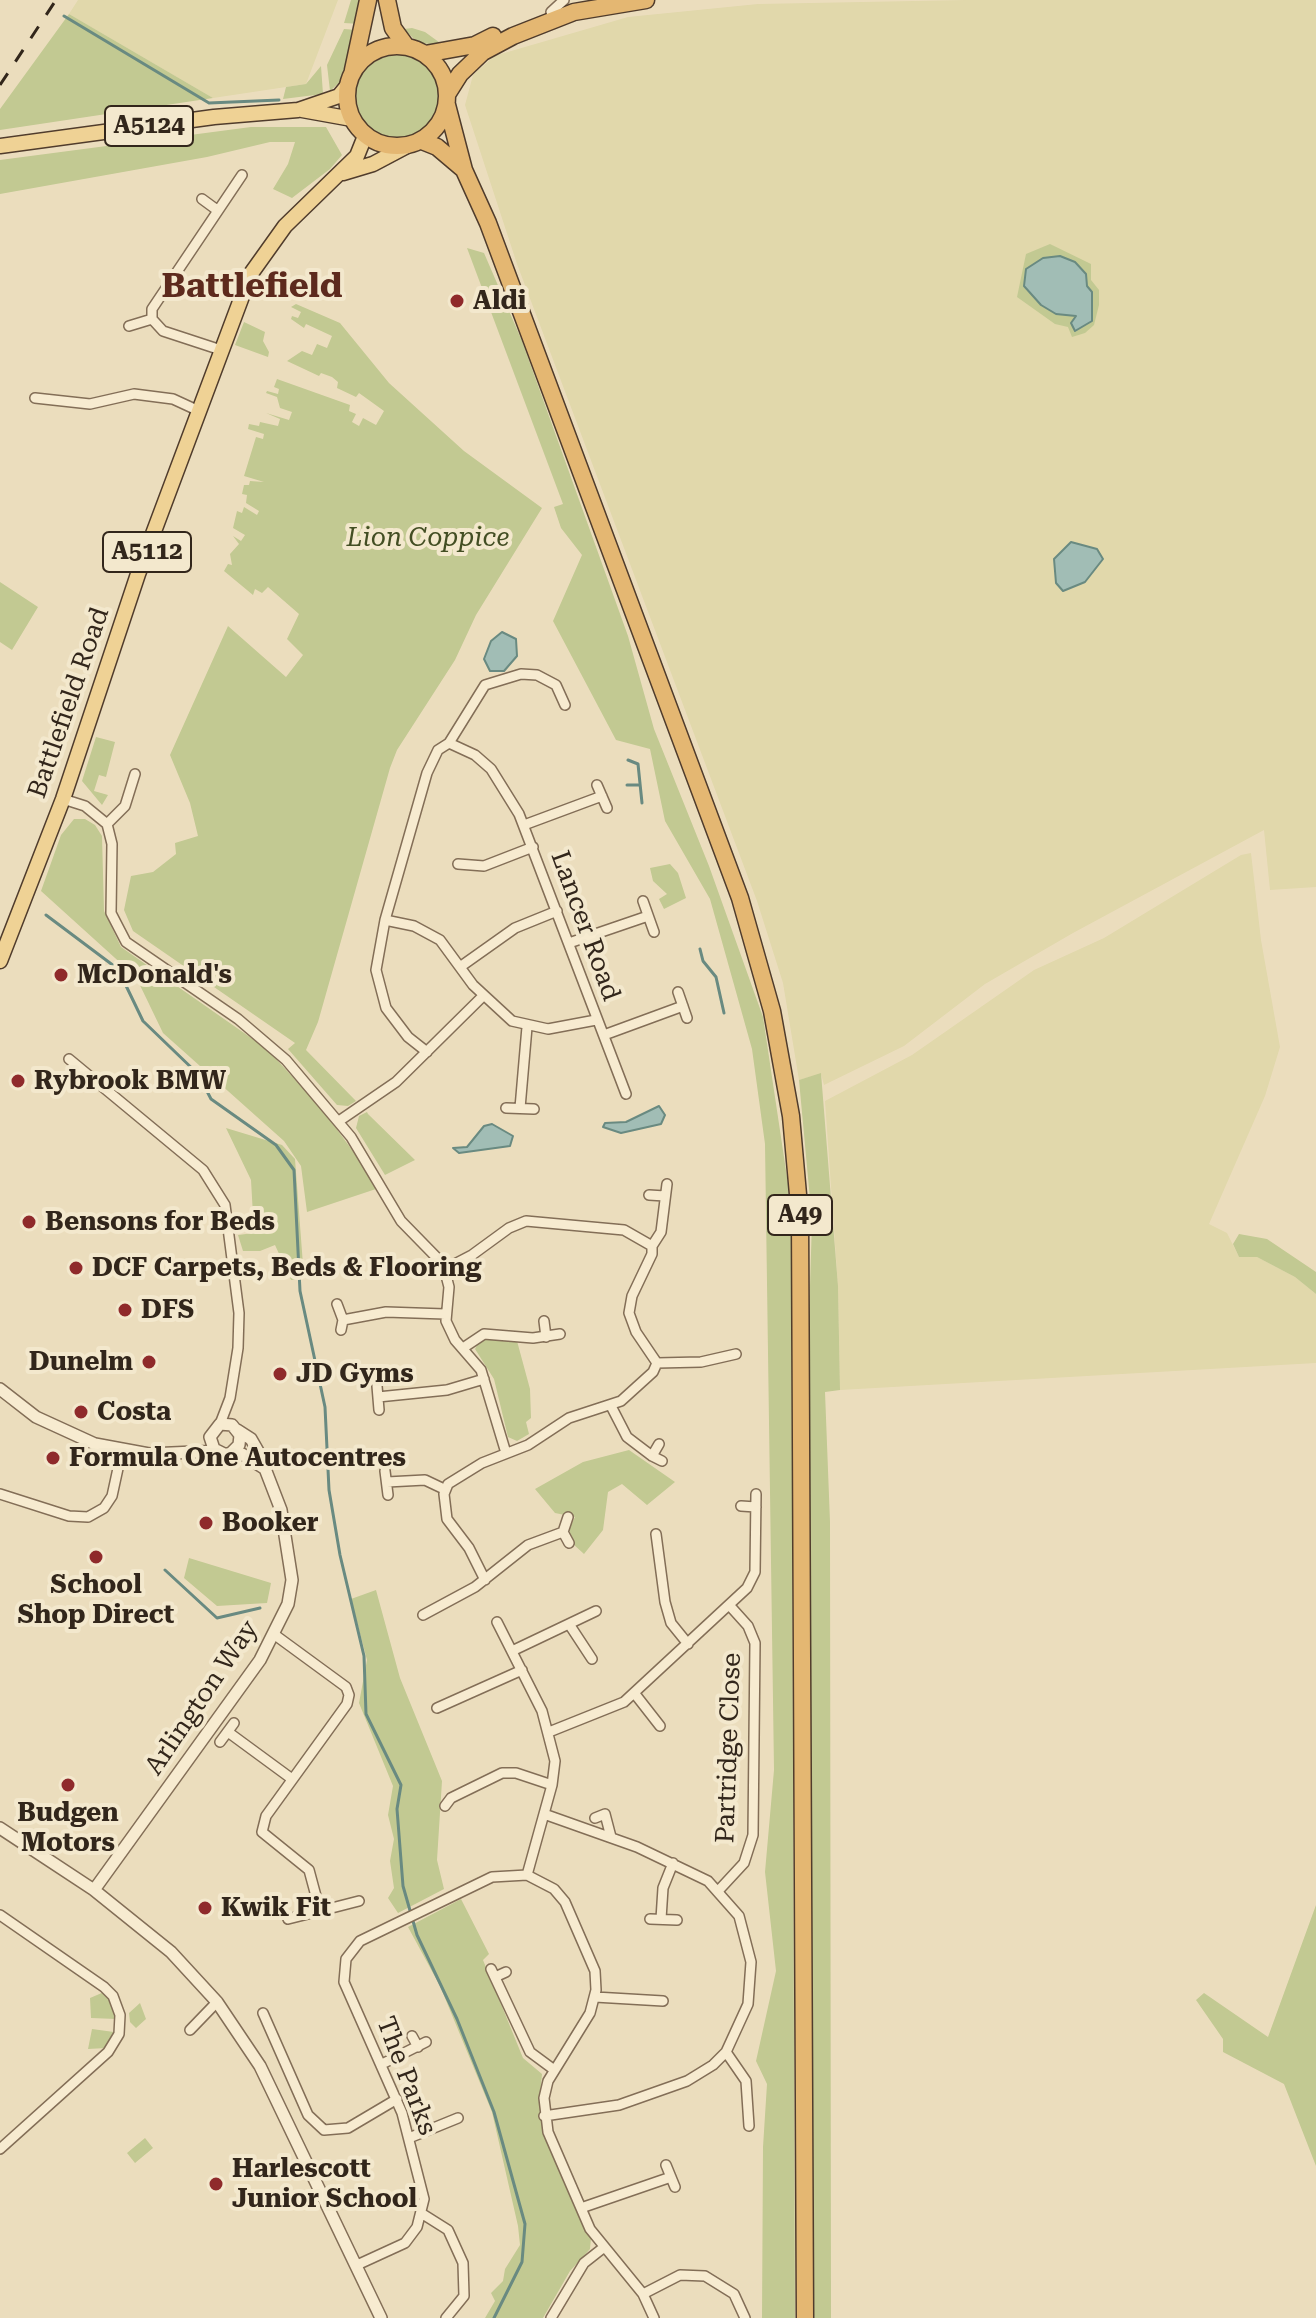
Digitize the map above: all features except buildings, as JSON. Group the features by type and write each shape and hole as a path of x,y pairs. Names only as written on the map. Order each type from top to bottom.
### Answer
{"highway":[{"path":"368,0 347,102 352,119 365,136 392,147 414,143 443,119 460,74 483,52 513,36 574,12 646,0"},
{"path":"387,0 393,28 406,46"},
{"path":"425,54 475,45 551,12 601,0"},
{"path":"350,78 376,50 406,46 425,54 437,65 448,99"},
{"name":"A49","path":"448,99 464,170 488,223 740,898 772,1011 791,1116 800,1217 805,2318"},
{"name":"A49","path":"414,143 437,147 464,170"}],"main road":[{"name":"A5124","path":"0,146 214,117 298,110 339,96 350,78"},
{"name":"A5124","path":"298,110 352,119"},
{"name":"Battlefield Road","path":"0,961 63,799 138,574 250,275 312,196 343,173 357,156 365,136"},
{"name":"Battlefield Road","path":"343,173 373,164 414,143"}],"street":[{"path":"551,12 564,0"},
{"path":"152,319 156,299 242,175"},
{"path":"202,199 217,210"},
{"path":"152,319 171,335 221,350"},
{"path":"129,326 152,319"},
{"path":"35,398 90,404 134,394 173,399 199,411"},
{"path":"427,1052 394,1023 380,995 376,970 385,920 427,773 438,750 449,743 479,692 493,682 521,674 537,675 556,685 565,705"},
{"name":"Lancer Road","path":"449,743 475,755 491,769 524,825 626,1094"},
{"path":"107,824 125,806 131,770 146,771"},
{"path":"597,785 607,808"},
{"path":"524,825 602,796"},
{"path":"63,799 85,806 107,824 112,844 110,901 120,935 136,951 212,1000 267,1042 313,1087 368,1163 393,1211 445,1269 449,1287 445,1314 448,1329 484,1379 492,1418 506,1453"},
{"name":"Lancer Road","path":"458,864 484,866 533,847"},
{"path":"643,901 654,932"},
{"path":"460,967 515,928 557,911"},
{"path":"569,943 648,916"},
{"path":"385,920 429,932 449,949 483,996 512,1021 527,1027 548,1029 596,1020"},
{"path":"678,992 687,1018"},
{"path":"339,1121 389,1087 483,996"},
{"path":"604,1035 683,1006"},
{"path":"520,1108 527,1027"},
{"path":"69,1059 203,1170 220,1192 227,1215 239,1313 230,1426 240,1440 232,1452"},
{"path":"506,1108 534,1109"},
{"path":"657,1363 633,1327 629,1313 632,1296 652,1254 652,1246 661,1232 667,1184"},
{"path":"649,1195 665,1196"},
{"path":"445,1269 472,1255 509,1228 526,1221 624,1230 652,1246"},
{"path":"337,1304 342,1325 386,1312 445,1314"},
{"path":"544,1321 546,1337"},
{"path":"463,1348 484,1334 546,1337 560,1334"},
{"path":"657,1363 693,1363 736,1354"},
{"path":"444,1489 482,1463 540,1438 569,1418 611,1406 653,1372 657,1363"},
{"path":"379,1410 378,1392 447,1390 484,1379"},
{"path":"0,1389 36,1417 74,1437 122,1450 232,1452 265,1468"},
{"path":"611,1406 627,1437 657,1458 659,1444"},
{"path":"179,1453 230,1426"},
{"name":"Arlington Way","path":"94,1890 275,1635 288,1604 292,1580 287,1531 265,1468 251,1439 230,1426"},
{"path":"210,1437 217,1451"},
{"path":"0,1494 69,1516 88,1517 104,1508 112,1496 122,1450"},
{"path":"385,1471 388,1495"},
{"path":"387,1482 425,1480 444,1489"},
{"path":"444,1489 447,1519 469,1548 485,1580"},
{"path":"549,1732 612,1708 635,1694 747,1588 755,1572 756,1494"},
{"path":"741,1506 756,1507"},
{"path":"568,1517 563,1532 569,1543"},
{"path":"423,1615 485,1580 528,1545 563,1532"},
{"path":"656,1534 665,1602 671,1623 688,1644"},
{"name":"Partridge Close","path":"719,1890 749,1854 754,1784 755,1643 748,1626 730,1606"},
{"path":"512,1651 596,1611"},
{"path":"497,1622 549,1732 555,1761 552,1785 527,1875 554,1889 565,1902 595,1971 595,1997 582,2029 553,2069 544,2098 544,2116 581,2208 603,2248 643,2294 654,2318"},
{"path":"569,1624 592,1659"},
{"path":"275,1635 346,1687 349,1695 347,1704 266,1816 262,1832 309,1870 320,1911"},
{"path":"437,1708 522,1670"},
{"path":"635,1694 647,1719 660,1726"},
{"path":"454,1702 458,1712"},
{"path":"220,1742 234,1723"},
{"path":"228,1732 292,1779"},
{"path":"448,1798 502,1773 516,1773 552,1785"},
{"path":"743,1784 754,1784"},
{"path":"595,1818 610,1811 611,1837"},
{"path":"544,1814 611,1837 696,1873 719,1890 739,1916 751,1962 748,2004 726,2052 687,2081 665,2090 619,2105 544,2116"},
{"path":"0,1828 94,1890 171,1952 217,2002 260,2066 381,2318"},
{"path":"673,1863 656,1919 677,1920"},
{"name":"The Parks","path":"421,2213 422,2183 397,2099 344,1982 342,1971 350,1949 360,1941 492,1877 527,1875"},
{"path":"288,1919 359,1901"},
{"path":"0,1915 104,1987 113,1996 120,2015 119,2034 108,2052 1,2146"},
{"path":"506,1972 493,1973 530,2052 553,2069"},
{"path":"595,1997 650,2004 663,2001"},
{"path":"190,2030 217,2002"},
{"path":"263,2013 262,2025 308,2115 324,2130 335,2132 348,2128 397,2099"},
{"path":"382,2064 422,2044 412,2036"},
{"path":"726,2052 738,2065 746,2081 749,2126"},
{"path":"738,2114 750,2115"},
{"path":"409,2138 445,2118 458,2118"},
{"path":"666,2165 675,2187"},
{"path":"581,2208 671,2177"},
{"path":"357,2265 405,2243 421,2213 448,2230 463,2263 464,2296 446,2318"},
{"path":"551,2318 584,2263 603,2248"},
{"path":"643,2294 680,2275 705,2276 734,2294 745,2318"}],"shaded area":[{"path":"78,0 338,0 306,84 213,98 69,14"},
{"path":"966,0 1316,0 1316,887 1270,890 1264,830 985,984 904,1046 824,1085 821,1074 799,1080 783,983 757,901 517,264 465,105 473,75 494,56 628,17 758,4"},
{"path":"1251,853 1261,940 1280,1047 1265,1096 1209,1224 1227,1233 1239,1257 1257,1257 1295,1277 1316,1294 1316,1363 840,1390 838,1286 825,1101 912,1055 1034,970 1104,938 1241,855"}],"green space":[{"path":"351,0 364,0 360,24 344,23"},
{"path":"69,14 213,98 0,130 0,109"},
{"path":"344,29 357,30 352,57 344,78 330,91 327,65"},
{"path":"404,29 425,32 443,45 418,43"},
{"path":"398,55 422,62 434,74 441,98 434,122 422,134 398,141 374,134 362,122 355,98 362,74 374,62"},
{"path":"321,66 323,94 283,99 286,87 306,84"},
{"path":"251,127 326,127 342,155 330,169 292,198 273,189 288,164 295,142 270,142 207,157 0,194 0,160"},
{"path":"1050,244 1091,264 1091,280 1099,290 1099,305 1094,325 1085,333 1072,337 1068,327 1055,324 1017,297 1026,254","holes":["1024,285 1092,321 1075,331 1077,316 1041,305"]},
{"path":"467,248 484,253 522,341 628,636 654,729 709,866 763,1017 788,1184 791,1231 795,2318 762,2318 763,2147 767,2084 756,2061 776,1971 765,1872 774,1770 765,1144 752,1049 710,899 665,821 650,749 616,740 553,621 582,555 561,528 554,507 563,504"},
{"name":"Lion Coppice","path":"296,304 340,323 389,383 464,451 542,508 476,615 455,660 397,750 390,768 318,1022 306,1050 356,1101 348,1106 337,1105 288,1049 295,1043 133,931 124,910 131,876 153,872 176,854 175,843 198,836 190,803 170,755 228,626 286,677 303,655 287,639 299,614 268,587 262,593 255,589 253,595 224,571 228,564 232,565 230,554 239,544 233,536 241,541 245,535 233,528 237,511 242,513 244,507 257,515 259,511 246,503 247,495 242,494 244,485 249,485 250,481 264,482 244,476 256,437 263,439 264,434 248,429 249,424 259,426 260,422 278,426 280,419 266,413 289,420 292,412 280,408 277,397 266,393 278,394 279,389 274,387 277,379 350,405 349,411 356,414 352,422 359,426 363,418 376,425 384,411 359,393 356,397 337,388 338,382 332,377 321,373 319,376 287,361 302,351 312,355 317,344 327,348 332,336 306,324 304,328 291,319 292,316 298,318 301,312 291,307"},
{"path":"244,322 265,332 263,341 269,352 268,357 235,345"},
{"path":"0,582 38,607 12,650 0,642"},
{"path":"96,737 115,742 106,777 99,775 94,791 108,795 102,805 82,781"},
{"path":"74,819 85,819 95,825 102,836 104,911 121,947 267,1049 322,1109 376,1189 307,1212 301,1166 284,1141 163,1033 136,977 41,891 61,835"},
{"path":"670,864 678,873 686,898 664,909 659,899 667,894 653,881 650,868"},
{"path":"821,1073 838,1286 840,1390 825,1392 830,1522 831,2318 814,2318 807,1383 812,1221 799,1080"},
{"path":"367,1112 415,1160 385,1175 356,1128 359,1116"},
{"path":"226,1128 282,1145 295,1159 304,1278 291,1280 275,1245 260,1251 243,1251 238,1235 254,1233 251,1180"},
{"path":"1239,1234 1267,1239 1316,1272 1316,1294 1295,1277 1257,1257 1239,1257 1233,1244"},
{"path":"481,1338 517,1341 530,1389 531,1418 526,1422 529,1434 517,1441 508,1437 494,1379 475,1349"},
{"path":"629,1450 675,1482 647,1505 622,1484 608,1492 603,1530 584,1554 572,1543 569,1529 575,1517 555,1513 535,1489 583,1462"},
{"path":"189,1558 271,1583 267,1603 217,1606 184,1578"},
{"path":"376,1590 400,1678 442,1781 437,1860 444,1889 398,1913 388,1898 394,1888 390,1861 394,1839 388,1815 393,1786 359,1703 367,1660 351,1599"},
{"path":"461,1899 489,1954 483,1960 523,2058 542,2074 539,2105 547,2141 591,2238 590,2249 570,2271 543,2318 485,2318 495,2301 491,2293 503,2281 505,2269 520,2245 518,2226 492,2112 440,1986 408,1927"},
{"path":"1316,1905 1316,2166 1284,2084 1223,2052 1223,2039 1196,2000 1204,1993 1268,2037"},
{"path":"104,1992 115,2009 116,2019 91,2018 90,1998"},
{"path":"140,2003 146,2019 136,2028 130,2022 129,2013"},
{"path":"92,2029 114,2032 106,2048 88,2049"},
{"path":"145,2138 153,2148 135,2163 127,2153"}],"water":[{"path":"1060,256 1075,262 1086,274 1087,286 1092,292 1092,321 1075,331 1071,323 1076,316 1056,314 1041,305 1024,286 1026,269 1043,258"},
{"path":"1071,542 1097,549 1103,559 1085,582 1063,591 1056,583 1054,559"},
{"path":"502,632 516,639 517,656 504,671 490,671 484,659 491,641"},
{"path":"659,1106 665,1115 661,1124 621,1133 603,1127 605,1123 626,1122"},
{"path":"492,1124 513,1136 510,1146 459,1153 453,1148 467,1147 484,1126"}],"waterway":[{"path":"64,16 209,103 279,100"},
{"path":"628,760 638,764 642,803"},
{"path":"627,785 638,785"},
{"path":"46,915 118,969 143,1021 198,1074 211,1099 276,1145 294,1170 300,1291 325,1407 329,1490 340,1555 364,1656 366,1714 401,1785 397,1809 403,1886 417,1935 457,2019 494,2112 525,2224 522,2262 494,2318"},
{"path":"700,949 703,961 716,977 724,1013"},
{"path":"165,1570 217,1618 260,1608"}],"railway":[{"path":"0,85 56,0"}],"place":[{"name":"Aldi","path":"457,301"},
{"name":"McDonald's","path":"61,975"},
{"name":"Rybrook BMW","path":"18,1081"},
{"name":"Bensons for Beds","path":"29,1222"},
{"name":"DCF Carpets, Beds & Flooring","path":"76,1268"},
{"name":"DFS","path":"125,1310"},
{"name":"Dunelm","path":"149,1362"},
{"name":"JD Gyms","path":"280,1374"},
{"name":"Costa","path":"81,1412"},
{"name":"Formula One Autocentres","path":"53,1458"},
{"name":"Booker","path":"206,1523"},
{"name":"School Shop Direct","path":"96,1557"},
{"name":"Budgen Motors","path":"68,1785"},
{"name":"Kwik Fit","path":"205,1908"},
{"name":"Harlescott Junior School","path":"216,2184"}],"district":[{"name":"Battlefield","path":"252,287"}]}
